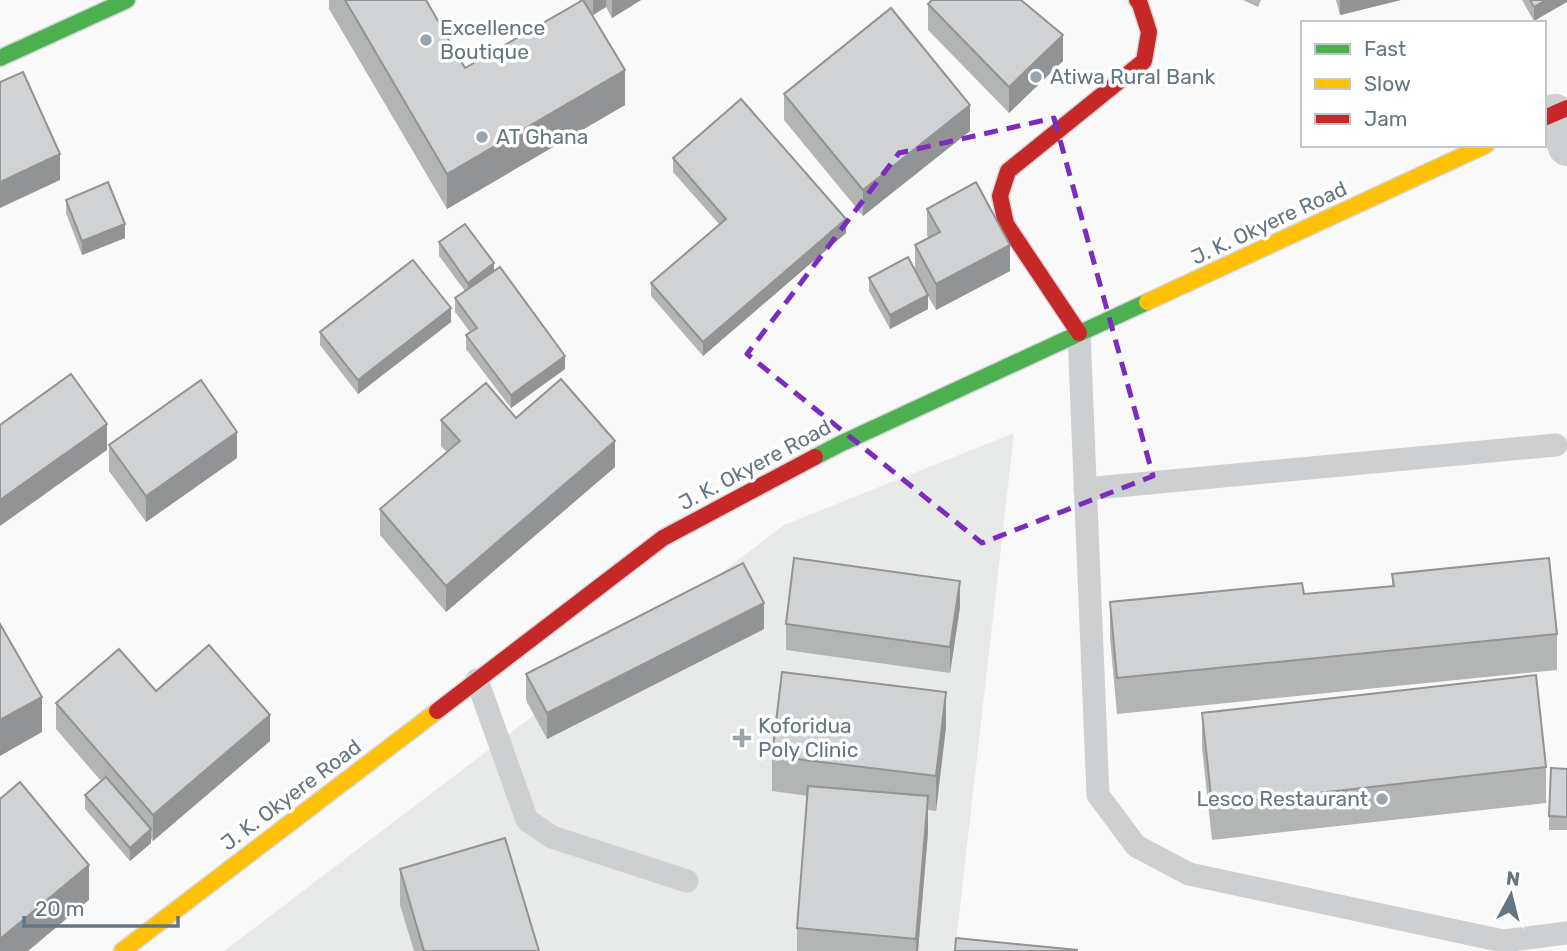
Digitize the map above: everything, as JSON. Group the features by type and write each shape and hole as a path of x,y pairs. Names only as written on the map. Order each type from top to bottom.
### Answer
{"main road":[{"path":"0,58 127,0"},
{"path":"1079,333 1006,224 1000,196 1008,171 1144,61 1149,32 1137,0"},
{"name":"J. K. Okyere Road","path":"122,951 663,538 840,444 1482,147"}],"lane":[{"path":"1079,333 1098,795 1136,846 1189,874 1505,946 1567,933"},
{"path":"1086,489 1556,444"},
{"path":"477,680 527,820 552,836 687,881"}],"highlighted area":[{"path":"1054,118 1153,476 982,543 747,354 899,153"}],"shaded area":[{"name":"Koforidua Poly Clinic","path":"1014,433 955,951 224,951 784,525"}],"building":[{"path":"345,0 426,0 465,68 583,0 625,70 447,174"},
{"path":"932,0 1021,0 1063,35 1009,87 928,4"},
{"path":"1530,0 1546,0 1534,7"},
{"path":"891,8 970,105 863,190 784,94"},
{"path":"23,72 60,154 0,182 0,82"},
{"path":"741,99 846,219 703,342 651,283 726,219 673,158"},
{"path":"108,182 125,224 82,241 66,200"},
{"path":"976,182 1010,245 936,284 915,245 940,232 927,209"},
{"path":"465,224 494,263 468,283 439,242"},
{"path":"908,257 928,295 890,315 869,278"},
{"path":"413,260 451,308 358,380 320,332"},
{"path":"500,267 565,356 511,395 466,335 477,328 455,298"},
{"path":"71,374 107,424 0,500 0,425"},
{"path":"561,379 615,441 446,586 380,509 460,441 441,420 486,383 516,418"},
{"path":"201,380 237,432 146,496 109,445"},
{"path":"794,558 960,581 950,647 786,624"},
{"path":"1549,558 1557,634 1117,678 1110,602 1302,583 1304,594 1394,586 1392,574"},
{"path":"743,563 764,603 547,713 526,674"},
{"path":"0,624 42,697 0,720"},
{"path":"209,645 270,715 153,815 56,703 119,649 156,691"},
{"path":"782,672 946,692 936,776 772,756"},
{"path":"1536,675 1546,767 1212,805 1202,713"},
{"path":"1551,768 1567,769 1567,817 1549,816"},
{"path":"106,777 151,829 130,848 85,795"},
{"path":"20,782 89,865 0,939 0,799"},
{"path":"808,786 928,796 916,939 797,928"},
{"path":"505,838 539,951 424,951 400,869"},
{"path":"956,938 1077,950 1077,951 955,951"}],"traffic: fast":[{"path":"0,58 127,0"},
{"path":"815,457 1147,302"}],"traffic: slow":[{"path":"1147,302 1482,147"},
{"path":"122,951 437,711"}],"traffic: jam":[{"path":"1079,333 1006,224 1000,196 1008,171 1144,61 1149,32 1137,0"},
{"path":"1546,117 1567,108"},
{"path":"437,711 663,538 815,457"}],"place":[{"name":"Excellence Boutique","path":"426,40"},
{"name":"Atiwa Rural Bank","path":"1036,77"},
{"name":"AT Ghana","path":"482,137"},
{"name":"Koforidua Poly Clinic","path":"742,738"},
{"name":"Lesco Restaurant","path":"1382,799"}]}
